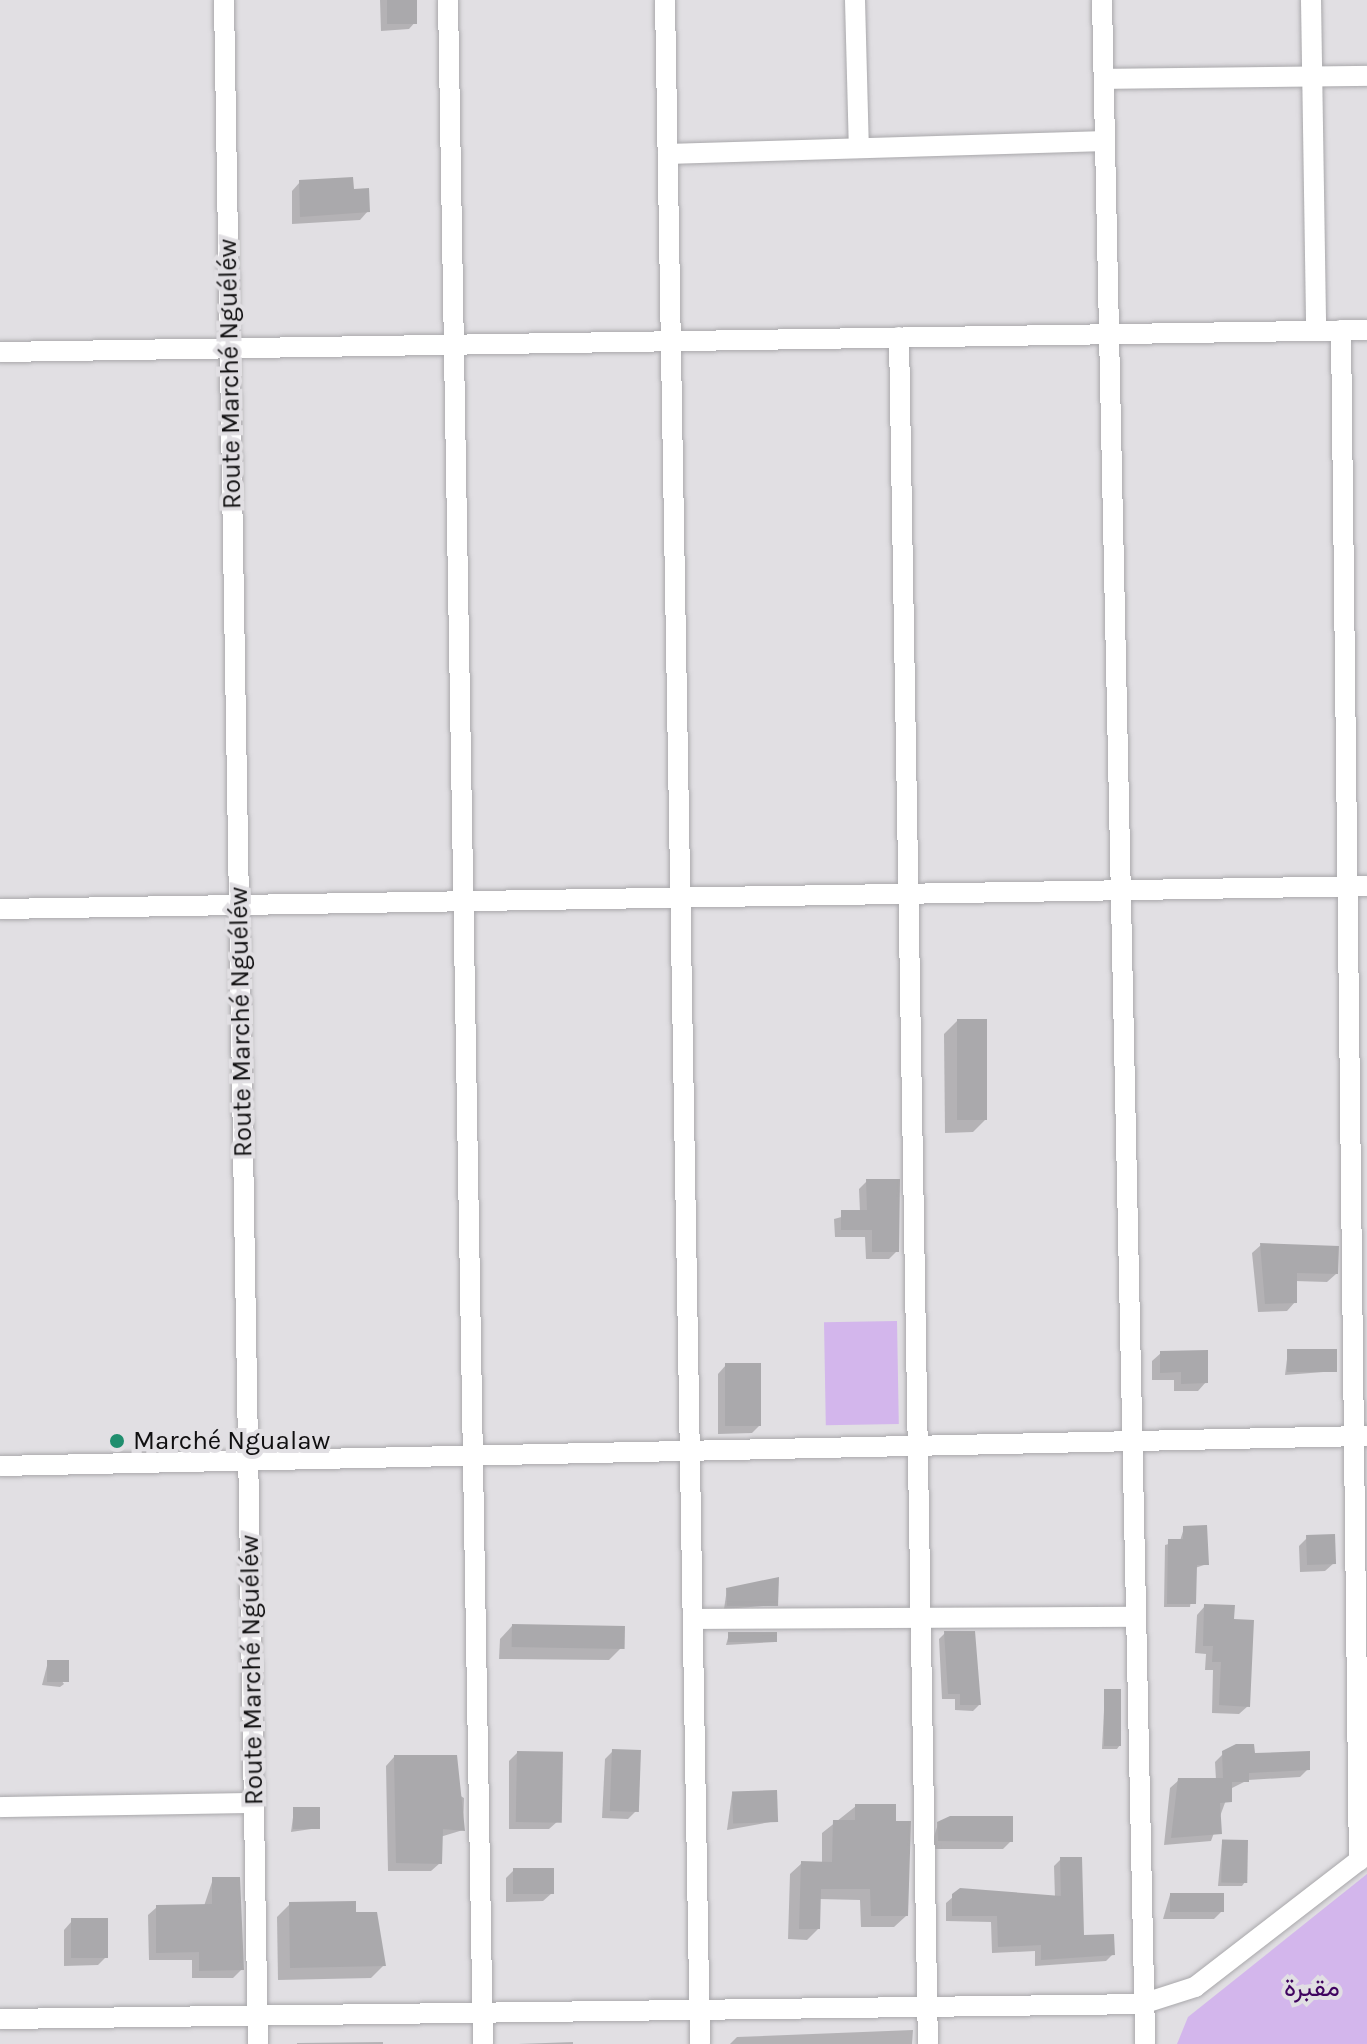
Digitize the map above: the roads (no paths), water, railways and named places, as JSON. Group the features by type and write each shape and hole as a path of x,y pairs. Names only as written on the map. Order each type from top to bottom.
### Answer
{"street":[{"name":"Route Marché Nguéléw","path":"224,0 258,2044"},
{"path":"448,0 483,2044"},
{"path":"665,0 700,2044"},
{"path":"855,0 859,148"},
{"path":"1102,0 1145,2044"},
{"path":"1311,0 1316,330"},
{"path":"1104,79 1367,76"},
{"path":"668,154 1105,141"},
{"path":"0,2019 1142,2004 1195,1987 1363,1857 1360,1436 1344,886 1341,330"},
{"path":"0,352 1367,330"},
{"path":"899,337 928,2044"},
{"path":"0,909 1367,886"},
{"path":"0,1466 249,1463 1360,1436"},
{"path":"693,1619 1134,1617"},
{"path":"0,1807 254,1803"}],"place":[{"name":"Marché Ngualaw","path":"117,1441"}],"park label":[{"name":"مقبرة","path":"1312,1988"}]}
